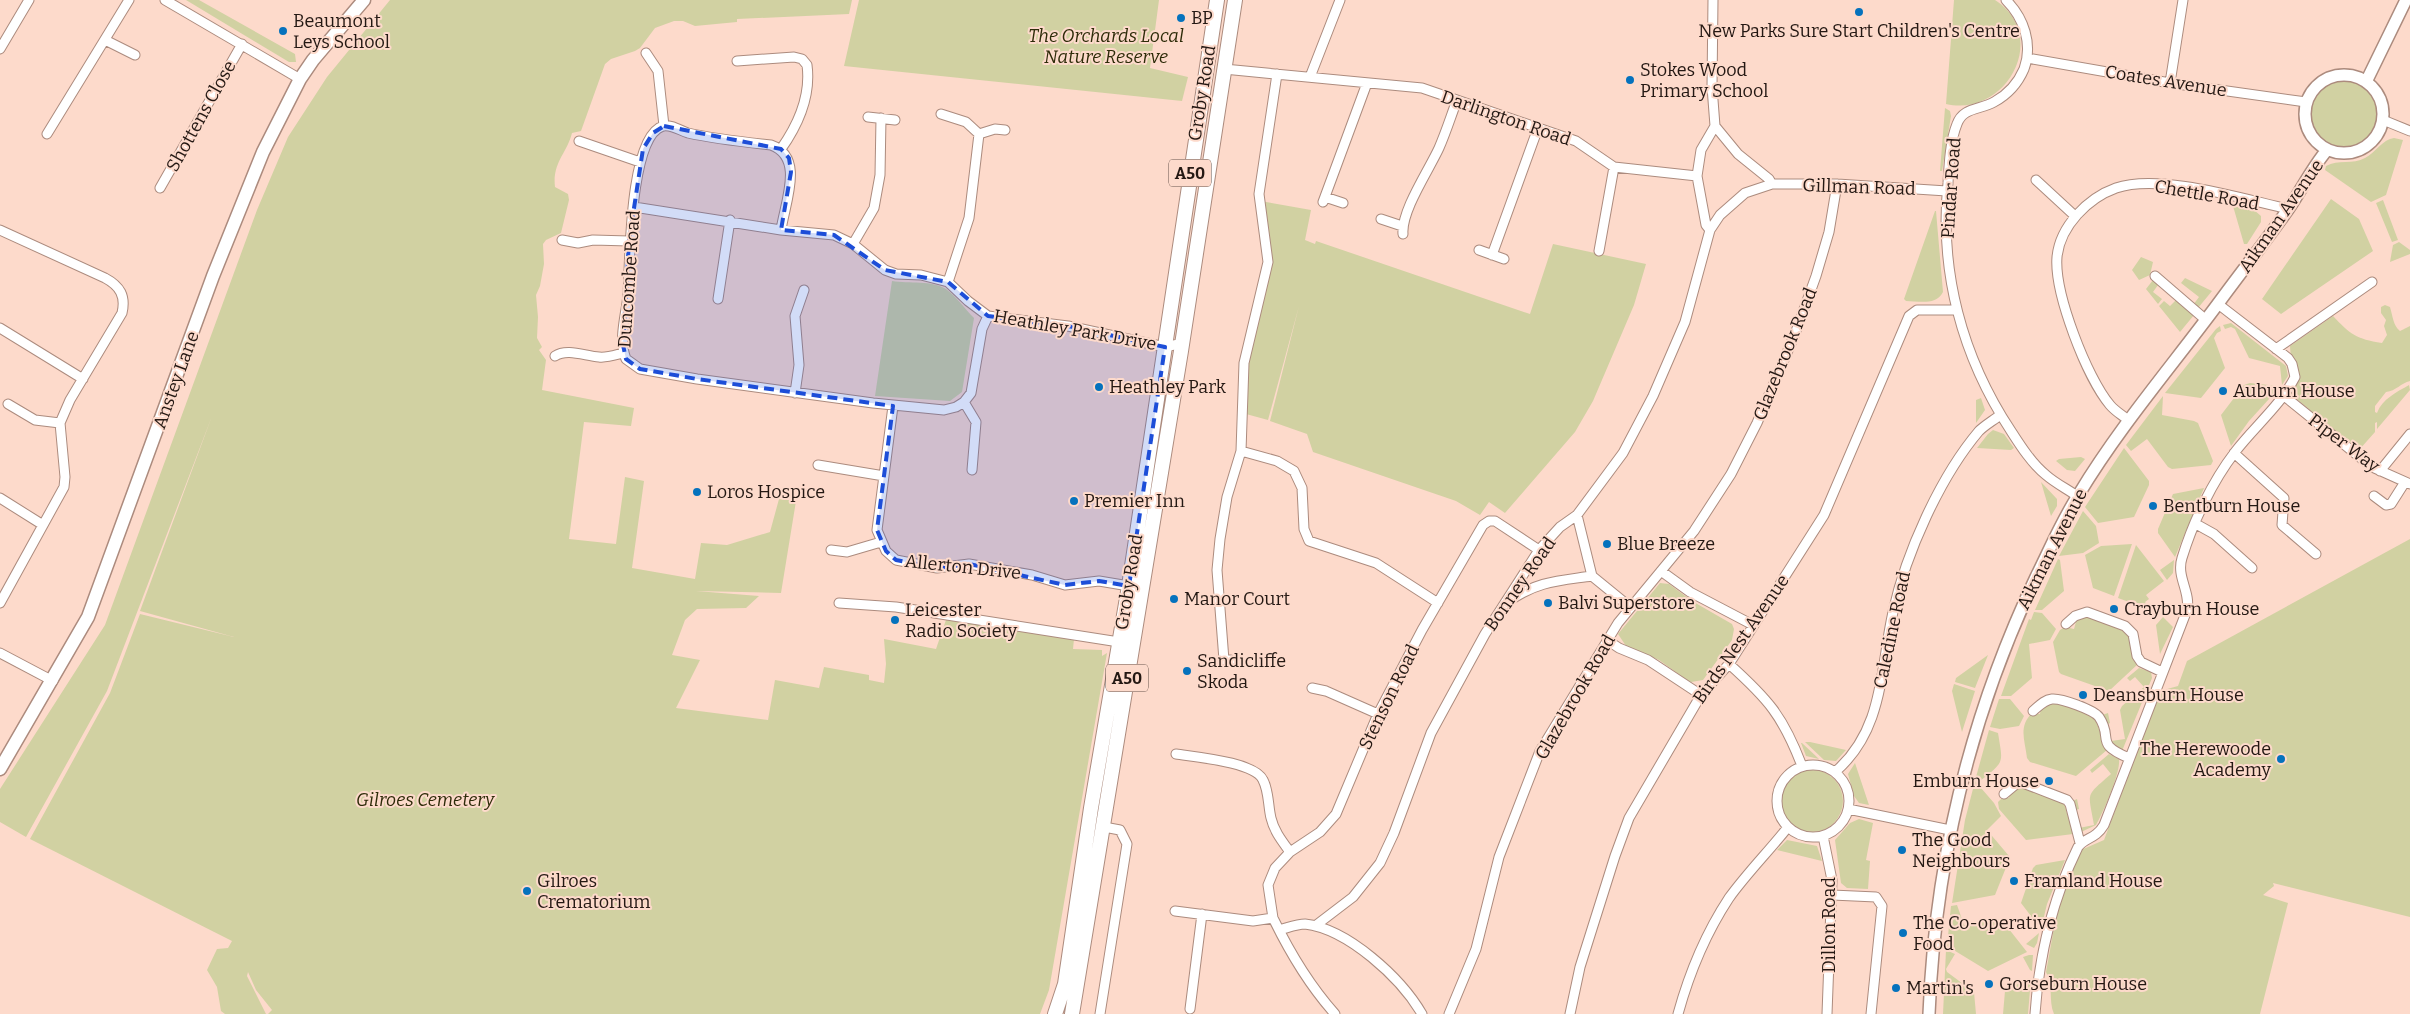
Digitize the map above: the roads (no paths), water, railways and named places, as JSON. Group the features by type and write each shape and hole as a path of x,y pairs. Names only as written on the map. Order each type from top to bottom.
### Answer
{"main road":[{"name":"Anstey Lane","path":"0,769 53,681 88,617 214,276 263,152 300,79 313,60 364,0"},
{"name":"Groby Road","path":"1055,1014 1065,984 1093,799 1129,586 1200,100 1217,0"},
{"name":"Groby Road","path":"1072,1014 1104,827 1137,611 1183,343 1235,0"}],"street":[{"path":"0,49 29,0"},
{"path":"48,134 128,0"},
{"path":"166,0 300,79"},
{"path":"1310,77 1340,0"},
{"path":"1710,230 1706,225 1704,217 1697,176 1701,150 1715,126 1712,87 1713,0"},
{"name":"Pindar Road","path":"2006,0 2015,8 2024,24 2027,58 2019,78 2007,93 1993,103 1964,112 1960,118 1955,131 1947,191 1946,240 1957,310 1968,347 1986,389 2000,415 2018,441 2045,474 2077,496"},
{"path":"2170,83 2183,0"},
{"path":"2366,82 2406,0"},
{"path":"105,40 135,55"},
{"name":"Shottens Close","path":"160,188 242,44"},
{"path":"646,53 658,71 664,126 687,132 771,145 781,149 789,158 790,172 781,230"},
{"path":"737,61 794,57 802,59 807,65 802,109 798,123 781,149"},
{"name":"Coates Avenue","path":"2027,58 2170,83 2306,102"},
{"name":"Darlington Road","path":"1224,69 1422,88 1576,141 1614,167 1697,176"},
{"path":"1231,660 1224,660 1217,570 1227,497 1241,451 1244,365 1268,262 1259,194 1277,74"},
{"path":"2355,76 2366,82 2380,98 2383,120 2376,137 2363,149 2339,154 2327,150 2314,140 2305,125 2306,102 2320,82 2331,77 2355,76"},
{"path":"1343,203 1324,199 1367,83"},
{"path":"1381,219 1403,230 1420,185 1438,148 1457,100"},
{"path":"941,114 966,122 980,134"},
{"path":"868,117 895,120"},
{"path":"853,244 874,208 880,175 881,118"},
{"path":"2383,120 2410,131"},
{"name":"Duncombe Road","path":"664,126 649,138 640,162 629,241 623,353 626,359 646,370 893,406 944,410 956,407 964,402"},
{"path":"1715,126 1738,154 1769,179 1772,184"},
{"path":"1492,255 1538,128"},
{"path":"980,134 995,129 1005,130"},
{"path":"948,282 969,218 980,134"},
{"path":"580,141 640,162"},
{"name":"Aikman Avenue","path":"1929,1014 1933,941 1950,830 1977,724 2008,638 2077,496 2128,420 2218,304 2288,209 2314,165 2327,150"},
{"path":"1599,251 1614,167"},
{"path":"2036,180 2075,216"},
{"name":"Gillman Road","path":"1710,230 1720,215 1745,193 1772,184 1837,184 1947,191"},
{"name":"Glazebrook Road","path":"1449,1014 1476,949 1499,857 1540,751 1607,640 1630,607 1694,530 1730,474 1757,422 1795,334 1816,276 1829,232 1837,184"},
{"name":"Chettle Road","path":"2128,420 2110,406 2089,368 2072,327 2060,290 2057,256 2062,241 2075,216 2096,198 2116,188 2132,184 2164,184 2288,209"},
{"name":"Heathley Park Drive","path":"634,207 730,220 781,230 834,235 853,244 885,270 896,274 921,275 948,282 968,301 988,316 1068,326 1165,347 1183,343"},
{"path":"718,299 730,220"},
{"path":"0,230 116,284 122,293 124,304 122,313 82,380 60,423 66,477 64,488 1,600"},
{"name":"Bonney Road","path":"1315,926 1353,898 1380,863 1394,833 1431,733 1485,634 1540,550 1560,527 1577,515 1623,453 1653,396 1684,322 1710,230"},
{"path":"562,240 578,243 594,240 629,241"},
{"path":"1479,250 1504,259"},
{"path":"2155,276 2206,320"},
{"path":"2276,348 2372,282"},
{"path":"795,393 799,365 795,316 804,290"},
{"path":"2035,1014 2037,985 2051,914 2067,869 2080,843 2098,834 2104,825 2187,610 2189,602 2180,567 2196,524 2216,482 2234,453 2295,377 2292,364 2276,348 2218,304"},
{"name":"Birds Nest Avenue","path":"1570,1014 1580,967 1614,856 1629,818 1701,695 1729,664 1824,515 1909,316 1918,310 1957,310"},
{"path":"972,470 976,422 964,402 971,392 974,382 982,329 988,316"},
{"path":"0,328 82,380"},
{"path":"555,356 566,352 599,357 623,353"},
{"name":"Piper Way","path":"2283,394 2356,456 2380,471 2407,483"},
{"path":"8,404 35,420 60,423"},
{"path":"831,550 847,552 881,542 877,530 893,406"},
{"name":"Caledine Road","path":"1835,772 1850,760 1870,725 1878,698 1893,612 1904,571 1918,533 1964,452 1980,430 2000,415"},
{"path":"2380,471 2410,434"},
{"path":"1241,451 1276,461 1294,470 1302,488 1304,529 1309,541 1376,563 1438,603"},
{"path":"2234,453 2284,498 2282,525 2316,554"},
{"path":"818,465 884,476"},
{"path":"2374,496 2386,505 2390,504 2407,483"},
{"path":"0,498 43,525"},
{"path":"1577,515 1592,576 1630,607"},
{"name":"Stenson Road","path":"1273,918 1268,885 1275,868 1290,852 1320,832 1336,814 1378,714 1483,525 1489,521 1495,521 1540,550"},
{"path":"2196,524 2214,534 2252,568"},
{"name":"Allerton Drive","path":"881,542 886,551 896,560 938,568 970,564 1032,575 1065,585 1099,581 1129,586"},
{"path":"1661,570 1690,592 1753,625"},
{"path":"1504,606 1526,589 1545,583 1592,576"},
{"path":"839,603 896,607 1120,642"},
{"path":"2066,624 2075,616 2087,612 2125,626 2133,634 2137,656 2142,662 2162,672"},
{"path":"1607,640 1619,648 1648,660 1701,695"},
{"path":"0,653 53,681"},
{"path":"1729,664 1761,692 1783,721 1802,766"},
{"path":"1312,688 1326,691 1378,714"},
{"path":"2033,711 2046,700 2057,698 2092,711 2099,718 2106,742 2111,750 2129,758"},
{"path":"1176,754 1242,766 1258,773 1263,778 1273,824 1290,852"},
{"path":"1802,766 1822,766 1835,772 1846,785 1849,801 1848,809 1839,826 1823,836 1804,836 1788,827 1779,814 1777,797 1782,782 1788,775 1802,766"},
{"path":"2004,794 2016,784 2023,784 2067,800 2070,804 2080,843"},
{"path":"1848,809 1950,830"},
{"path":"1100,1014 1127,844 1120,830 1104,827"},
{"path":"1678,1014 1684,992 1705,940 1724,907 1788,827"},
{"name":"Dillon Road","path":"1823,836 1832,880 1827,1014"},
{"path":"1832,895 1876,897 1882,906 1871,1014"},
{"path":"1175,911 1253,921 1273,918 1294,960 1317,994 1336,1014"},
{"path":"1190,1009 1202,914"},
{"path":"1279,930 1303,924 1326,928 1353,945 1389,973 1412,996 1422,1014"}],"place":[{"name":"New Parks Sure Start Children's Centre","path":"1859,12"},
{"name":"BP","path":"1181,18"},
{"name":"Beaumont Leys School","path":"283,31"},
{"name":"Stokes Wood Primary School","path":"1630,80"},
{"name":"Heathley Park","path":"1099,387"},
{"name":"Auburn House","path":"2223,391"},
{"name":"Loros Hospice","path":"697,492"},
{"name":"Premier Inn","path":"1074,501"},
{"name":"Bentburn House","path":"2153,506"},
{"name":"Blue Breeze","path":"1607,544"},
{"name":"Manor Court","path":"1174,599"},
{"name":"Balvi Superstore","path":"1548,603"},
{"name":"Crayburn House","path":"2114,609"},
{"name":"Leicester Radio Society","path":"895,620"},
{"name":"Sandicliffe Skoda","path":"1187,671"},
{"name":"Deansburn House","path":"2083,695"},
{"name":"The Herewoode Academy","path":"2281,759"},
{"name":"Emburn House","path":"2049,781"},
{"name":"The Good Neighbours","path":"1902,850"},
{"name":"Framland House","path":"2014,881"},
{"name":"Gilroes Crematorium","path":"527,891"},
{"name":"The Co-operative Food","path":"1903,933"},
{"name":"Gorseburn House","path":"1989,984"},
{"name":"Martin's","path":"1896,988"}],"park label":[{"name":"The Orchards Local Nature Reserve","path":"1106,46"},
{"name":"Gilroes Cemetery","path":"425,800"}]}
